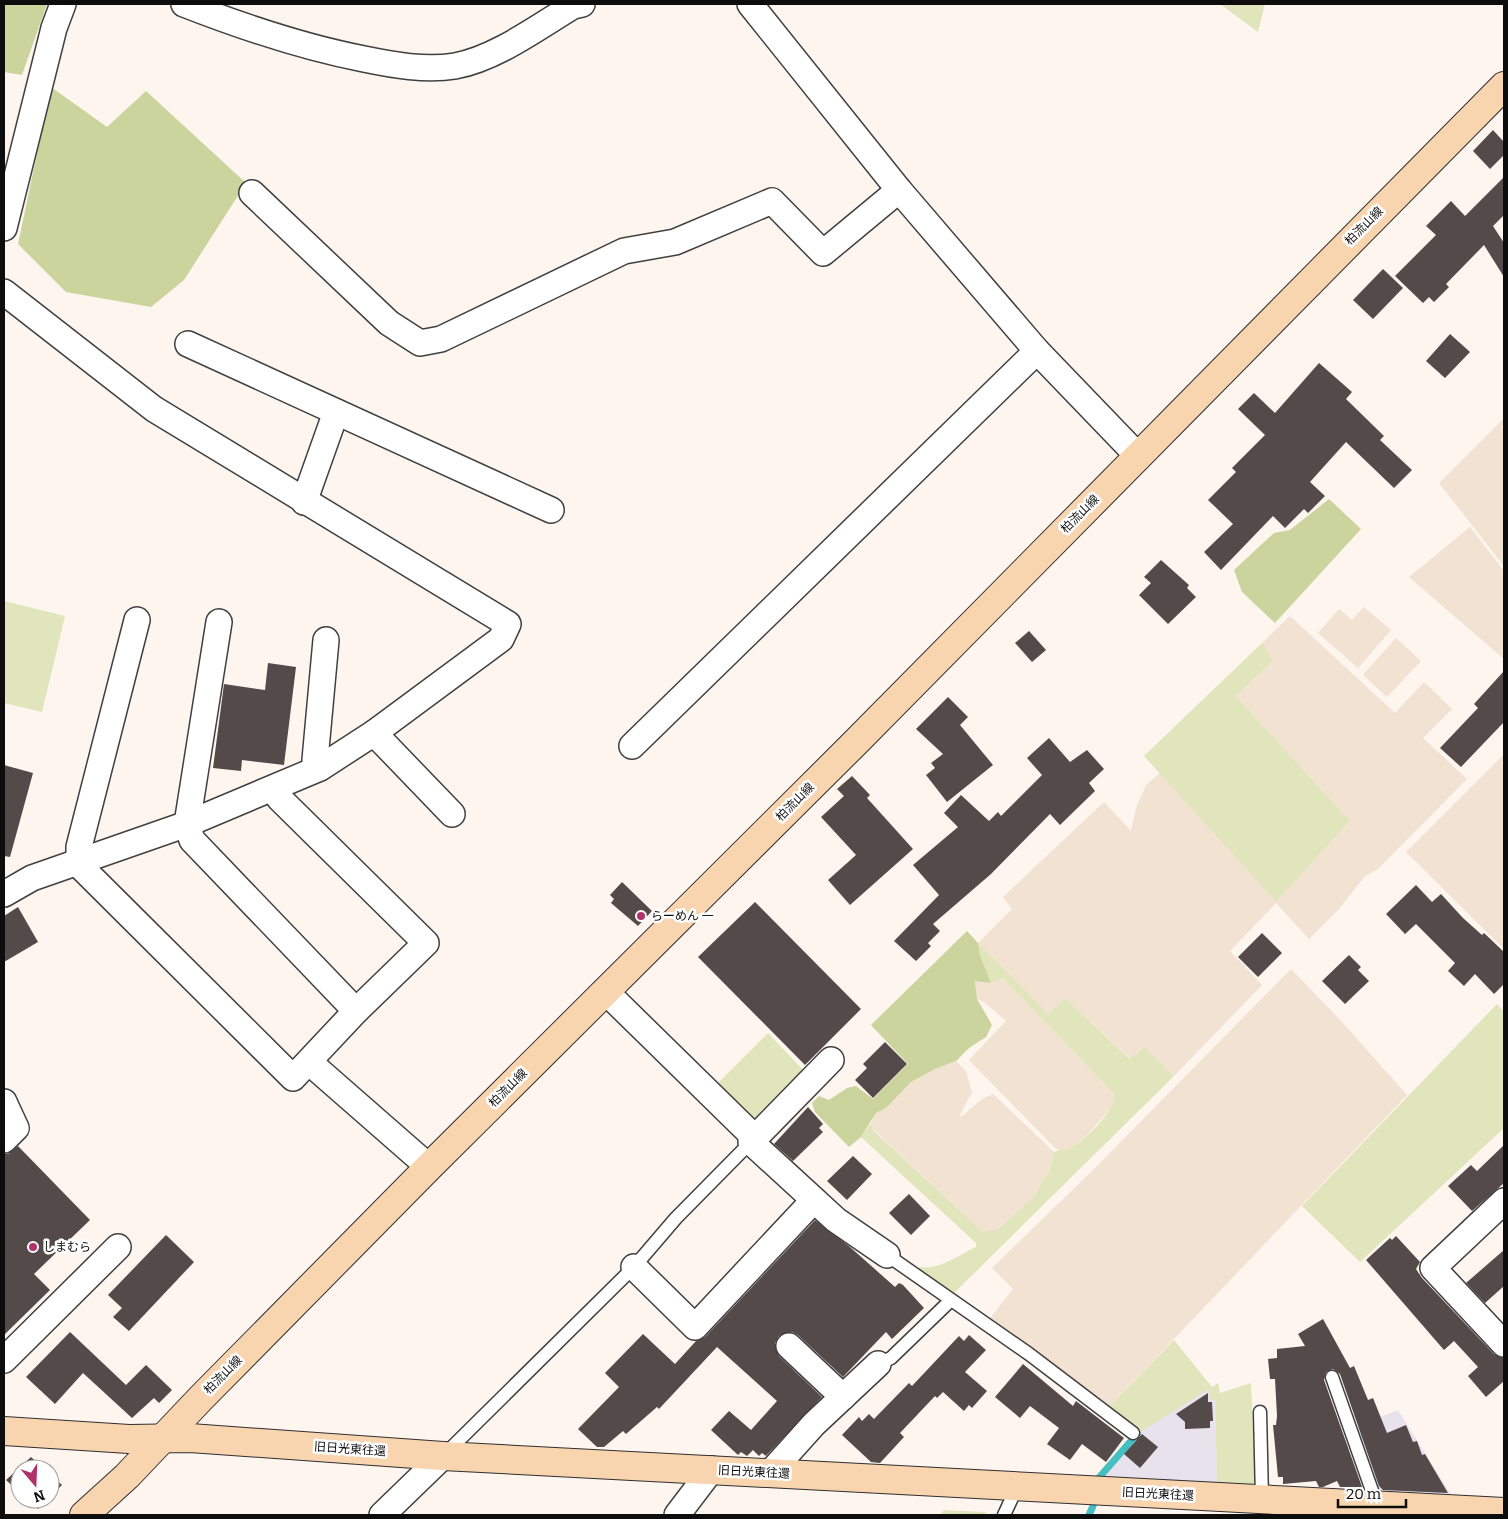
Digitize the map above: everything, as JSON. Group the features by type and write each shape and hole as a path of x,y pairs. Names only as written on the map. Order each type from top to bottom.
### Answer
{"main road":[{"name":"柏流山線","path":"84,1515 127,1476 161,1439 428,1168 848,750 1504,86"},
{"name":"旧日光東往還","path":"4,1431 129,1439 190,1438 443,1456 1504,1512"}],"street":[{"path":"4,228 54,28 63,4"},
{"path":"184,4 247,29 319,50 415,67 455,66 481,57 515,41 573,6 582,4"},
{"path":"750,4 899,190 1036,351 1138,456"},
{"path":"252,192 389,323 420,342 441,339 624,251 675,242 772,201 823,253 899,190"},
{"path":"4,292 154,409 304,502 508,624 501,639 374,733 320,768 187,824 32,878 4,894"},
{"path":"188,344 552,510"},
{"path":"632,746 1036,351"},
{"path":"304,502 336,412"},
{"path":"137,620 79,847 78,861 293,1078 356,1011 426,943 279,798 276,787"},
{"path":"219,622 187,824 192,840 356,1011"},
{"path":"320,768 315,760 326,640"},
{"path":"374,733 452,814"},
{"path":"605,991 814,1200 836,1220 887,1255"},
{"path":"752,1139 831,1060"},
{"path":"309,1062 428,1168"},
{"path":"4,1102 16,1128 4,1140"},
{"path":"634,1267 695,1327 814,1200"},
{"path":"1504,1201 1434,1268 1504,1344"},
{"path":"4,1360 118,1247"},
{"path":"790,1346 843,1397"},
{"path":"770,1473 843,1397 878,1364"},
{"path":"382,1515 443,1456"},
{"path":"677,1515 712,1469"}],"lane":[{"path":"443,1456 634,1267 676,1218 752,1139"},
{"path":"887,1255 1029,1354 1133,1433"},
{"path":"878,1364 892,1358 951,1300"},
{"path":"1332,1377 1377,1505"},
{"path":"1260,1412 1262,1499"},
{"path":"1004,1515 1017,1487"}],"shaded area":[{"path":"1504,420 1504,566 1439,483"},
{"path":"1470,527 1504,571 1504,659 1409,577"},
{"path":"1364,607 1391,630 1358,668 1318,633 1339,609 1352,620"},
{"path":"1290,616 1395,713 1424,682 1452,709 1423,738 1467,779 1378,869 1365,876 1339,909 1309,939 1276,903 1230,951 1262,985 1174,1076 1145,1047 1131,1059 1065,998 1048,1015 978,943 1012,909 1003,897 1104,802 1131,831 1136,808 1146,785 1160,773 1276,902 1350,821 1236,696 1273,661 1262,643"},
{"path":"1396,638 1421,661 1387,697 1363,675"},
{"path":"1504,754 1504,949 1406,852"},
{"path":"1291,969 1343,1023 1407,1095 1106,1410 988,1321 1013,1289 992,1268 1095,1168"},
{"path":"1003,978 1115,1095 1114,1104 1090,1132 1072,1148 1062,1151 1056,1149 969,1060 1006,1021 984,1002 977,999 975,980 991,983"},
{"path":"956,1061 966,1071 972,1092 960,1115 961,1117 982,1099 993,1094 1054,1152 1049,1173 1043,1179 1034,1197 997,1230 989,1232 983,1232 873,1129 871,1123 876,1113 886,1108 911,1082 935,1069"},
{"path":"1209,1388 1215,1400 1217,1484 1102,1477 1139,1433"},
{"path":"1398,1410 1453,1498 1380,1494 1356,1427"}],"green space":[{"path":"4,4 47,4 22,75 4,72"},
{"path":"1220,4 1265,4 1258,32"},
{"path":"51,87 107,127 146,91 246,183 184,280 151,307 66,292 18,244"},
{"path":"1329,499 1361,529 1275,623 1242,592 1234,570 1274,533 1290,530"},
{"path":"4,601 65,616 42,712 4,703"},
{"path":"1262,643 1273,661 1236,696 1350,821 1276,902 1144,756"},
{"path":"967,931 978,943 980,955 991,983 975,981 977,999 992,1025 986,1037 969,1048 956,1061 935,1069 911,1082 886,1108 876,1113 861,1137 849,1147 815,1112 812,1103 819,1096 829,1100 847,1088 856,1086 873,1099 908,1064 871,1025"},
{"path":"978,943 1048,1014 1065,998 1130,1059 1145,1047 1174,1076 953,1294 916,1270 920,1267 934,1266 949,1261 976,1247 976,1243 861,1137 871,1123 873,1130 983,1232 997,1230 1034,1197 1043,1179 1049,1173 1054,1152 1070,1148 1092,1131 1104,1117 1115,1095 1003,978 991,983 980,955"},
{"path":"1497,1004 1504,1012 1504,1128 1360,1262 1302,1206"},
{"path":"768,1033 807,1074 761,1121 749,1121 715,1086"},
{"path":"1174,1340 1212,1387 1218,1383 1220,1393 1251,1383 1255,1480 1252,1487 1217,1484 1215,1400 1209,1400 1209,1389 1139,1433 1106,1410"},
{"path":"944,1510 985,1512 987,1515 940,1515"}],"building":[{"path":"1493,130 1504,142 1504,155 1490,169 1473,151"},
{"path":"1504,177 1504,215 1493,226 1504,243 1504,277 1484,245 1446,284 1449,287 1434,302 1429,297 1423,303 1395,276 1436,235 1426,226 1451,201 1465,216"},
{"path":"1383,269 1403,288 1373,319 1353,300"},
{"path":"1450,334 1470,352 1445,378 1426,361"},
{"path":"1319,363 1352,392 1346,399 1384,436 1380,440 1412,470 1394,488 1346,442 1310,482 1325,496 1308,513 1304,509 1285,528 1273,516 1221,570 1204,552 1233,524 1208,500 1236,472 1232,468 1265,435 1238,409 1254,393 1275,413"},
{"path":"1161,560 1189,585 1187,588 1196,597 1168,624 1139,595 1151,583 1144,577"},
{"path":"1029,631 1046,650 1032,662 1015,643"},
{"path":"268,663 296,667 284,765 242,760 241,771 213,768 224,684 265,690"},
{"path":"1504,671 1504,722 1461,767 1440,748 1478,708 1474,704"},
{"path":"948,697 968,717 960,725 993,765 947,802 926,775 935,768 931,763 943,754 916,729"},
{"path":"1049,738 1070,762 1087,750 1104,769 1089,783 1095,791 1060,825 1050,814 991,874 933,924 940,931 928,943 931,946 916,961 894,941 939,895 913,865 958,827 944,813 961,795 989,821 998,812 1001,816 1042,775 1027,758"},
{"path":"4,765 33,773 10,857 4,856"},
{"path":"852,776 870,795 867,798 913,849 850,905 828,880 856,855 821,817 844,796 837,789"},
{"path":"622,882 652,911 638,926 611,903 614,899 610,895"},
{"path":"1416,885 1432,902 1441,894 1463,918 1482,935 1484,933 1504,952 1504,984 1494,994 1475,974 1464,986 1448,971 1455,963 1416,924 1405,934 1386,914"},
{"path":"755,902 861,1009 805,1065 698,957"},
{"path":"18,907 38,942 4,962 4,916"},
{"path":"1262,933 1282,953 1258,977 1238,957"},
{"path":"1349,955 1361,967 1358,970 1369,981 1345,1004 1322,981"},
{"path":"885,1042 907,1064 873,1098 855,1080 867,1068 863,1064"},
{"path":"808,1107 823,1124 819,1128 823,1132 793,1161 774,1144"},
{"path":"1504,1145 1504,1183 1472,1211 1448,1186 1471,1165 1477,1171"},
{"name":"しまむら","path":"18,1146 90,1220 34,1274 50,1290 4,1335 4,1154 8,1154"},
{"path":"853,1156 872,1174 847,1200 827,1181"},
{"path":"909,1194 930,1216 911,1235 889,1213"},
{"path":"815,1220 850,1247 895,1287 899,1283 903,1285 924,1308 892,1339 886,1332 843,1377 798,1335 792,1332 779,1336 775,1343 779,1356 822,1397 766,1456 762,1453 759,1456 753,1450 747,1456 741,1452 738,1455 711,1430 729,1411 751,1430 777,1401 717,1347 659,1409 657,1407 626,1434 623,1431 604,1447 597,1447 578,1429 619,1387 605,1373 643,1334 675,1364 696,1341 705,1337"},
{"path":"166,1235 194,1262 129,1331 113,1317 122,1308 108,1295"},
{"path":"1396,1236 1420,1262 1416,1269 1422,1278 1494,1354 1504,1358 1504,1381 1486,1397 1468,1376 1478,1367 1454,1341 1444,1350 1366,1260 1390,1238 1392,1240"},
{"path":"1504,1250 1504,1286 1485,1303 1466,1283"},
{"path":"1323,1319 1350,1368 1354,1366 1368,1400 1373,1398 1387,1433 1406,1425 1413,1442 1417,1441 1422,1455 1425,1454 1448,1493 1383,1490 1379,1486 1340,1374 1333,1369 1326,1372 1324,1380 1362,1487 1340,1487 1337,1481 1323,1487 1319,1487 1316,1481 1283,1484 1283,1477 1278,1477 1273,1425 1276,1425 1277,1416 1275,1379 1270,1379 1268,1359 1277,1358 1277,1349 1305,1346 1298,1334"},
{"path":"70,1332 126,1385 146,1365 172,1390 159,1403 154,1398 132,1418 83,1373 55,1404 26,1377"},
{"path":"969,1335 986,1350 965,1372 987,1391 972,1408 969,1405 964,1411 943,1392 937,1398 935,1396 900,1433 904,1437 880,1463 871,1462 842,1435 859,1417 862,1421 869,1414 874,1419 909,1383 912,1386 959,1336 964,1341"},
{"path":"1023,1364 1073,1406 1076,1401 1124,1438 1106,1462 1082,1444 1070,1460 1047,1444 1059,1428 1030,1406 1020,1418 995,1397"},
{"path":"1208,1393 1208,1402 1212,1402 1213,1421 1210,1421 1210,1428 1185,1429 1185,1422 1176,1414"},
{"path":"1142,1434 1158,1447 1140,1468 1124,1454"}],"waterway":[{"path":"1097,1480 1137,1434"},
{"path":"1089,1515 1093,1506"}],"place":[{"name":"らーめん 一","path":"641,916"},
{"name":"しまむら","path":"33,1247"}]}
